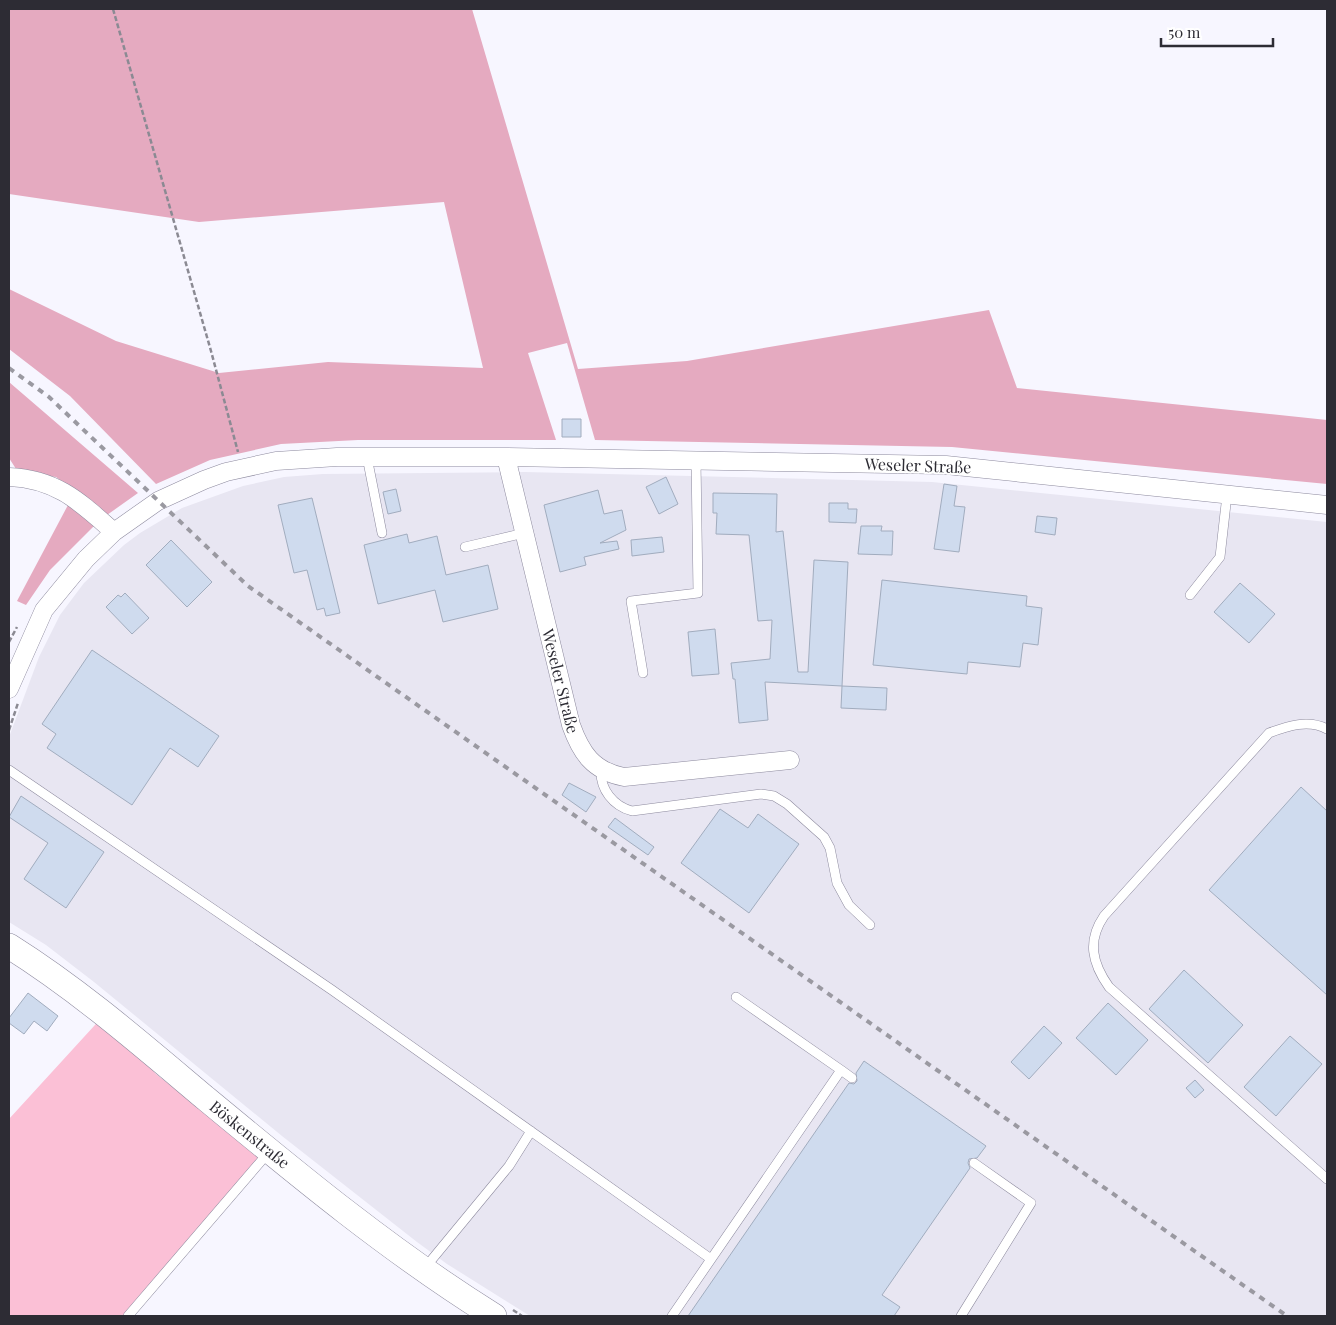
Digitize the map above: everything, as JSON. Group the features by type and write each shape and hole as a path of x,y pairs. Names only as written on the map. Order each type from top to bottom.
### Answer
{"main road":[{"name":"Böskenstraße","path":"9,946 63,982 105,1014 270,1151 424,1269 494,1316"}],"street":[{"name":"Weseler Straße","path":"506,457 571,724 581,750 590,761 601,770 624,777 790,760"},
{"name":"Weseler Straße","path":"15,692 44,610 86,559 114,532 158,502 204,480 242,468 302,458 506,457 946,465 1067,476 1327,505"},
{"path":"9,478 26,478 51,484 79,503 114,532"}],"lane":[{"path":"367,457 382,533"},
{"path":"643,673 631,600 698,593 696,460"},
{"path":"1190,595 1220,557 1228,495"},
{"path":"465,547 524,533"},
{"path":"1327,729 1314,724 1300,724 1269,733 1104,916 1095,929 1093,940 1094,958 1100,975 1109,987 1327,1179"},
{"path":"9,770 332,990 711,1259"},
{"path":"601,770 602,783 609,797 624,809 632,811 761,794 774,796 824,836 830,848 837,883 849,905 870,925"},
{"path":"736,998 852,1078"},
{"path":"672,1316 841,1070"},
{"path":"424,1269 509,1166 531,1131"},
{"path":"128,1316 270,1151"},
{"path":"960,1316 1031,1203 974,1163"}],"path":[{"path":"113,9 208,341 242,468"},
{"path":"9,730 15,692"}],"shaded area":[{"path":"9,9 472,9 578,369 687,361 989,310 1017,388 1327,420 1327,484 952,447 595,440 567,343 528,353 556,440 358,440 281,444 210,460 156,484 70,396 9,349 9,289 116,341 219,373 328,362 483,368 444,202 199,222 9,194"},
{"path":"9,382 138,493 107,515 56,477 18,472 9,458"},
{"path":"525,472 932,482 1327,522 1327,1316 530,1316 447,1264 417,1242 282,1136 94,982 46,945 9,922 9,737 39,657 60,615 84,583 124,545 140,533 182,508 243,486 284,477 323,474"},
{"path":"68,505 94,526 50,570 26,605 17,601"},
{"path":"105,1014 156,1074 264,1158 128,1316 9,1316 9,1119"}],"building":[{"path":"562,419 581,419 581,437 562,437"},
{"path":"666,477 678,504 659,514 646,487"},
{"path":"944,484 957,486 954,506 965,507 959,552 934,549"},
{"path":"396,489 401,511 388,514 383,492"},
{"path":"598,490 604,514 622,510 626,530 600,543 617,541 619,549 584,557 586,565 560,572 544,505"},
{"path":"713,493 777,494 776,532 783,531 798,672 808,672 814,560 848,562 842,686 765,682 768,720 739,723 735,679 733,679 731,663 770,659 772,620 758,621 749,535 716,534 717,513 713,513"},
{"path":"312,498 340,613 326,616 324,608 317,610 307,570 294,573 278,505"},
{"path":"829,503 848,503 848,509 857,509 856,523 829,522"},
{"path":"1037,516 1057,518 1055,535 1035,532"},
{"path":"861,526 882,526 881,531 893,531 892,555 858,554"},
{"path":"407,534 409,543 437,536 446,575 488,565 498,609 443,622 435,590 378,604 364,545"},
{"path":"662,537 664,552 632,556 631,540"},
{"path":"171,540 212,582 187,607 146,565"},
{"path":"882,580 1027,596 1026,606 1042,608 1038,645 1023,643 1020,667 968,662 967,674 873,665"},
{"path":"1240,583 1275,614 1249,643 1214,612"},
{"path":"125,593 149,618 132,634 106,607 118,595 121,597"},
{"path":"715,629 719,674 692,676 688,632"},
{"path":"92,650 219,736 198,767 170,748 132,805 47,748 56,734 42,724"},
{"path":"842,686 887,688 886,710 841,708"},
{"path":"569,783 596,797 586,812 562,795"},
{"path":"1301,787 1327,811 1327,995 1209,890"},
{"path":"21,796 104,852 66,908 24,879 48,843 9,817"},
{"path":"720,809 748,828 758,814 799,844 749,913 681,863"},
{"path":"615,818 654,847 648,855 608,827"},
{"path":"1184,970 1243,1025 1208,1063 1149,1009"},
{"path":"28,993 58,1016 47,1031 34,1021 24,1034 9,1023 9,1018"},
{"path":"1108,1003 1148,1040 1116,1075 1076,1038"},
{"path":"1044,1026 1062,1043 1029,1079 1011,1062"},
{"path":"1290,1036 1322,1064 1276,1116 1244,1087"},
{"path":"864,1061 986,1146 977,1158 969,1159 970,1168 882,1295 900,1307 894,1316 688,1316 849,1083 854,1084 857,1081 856,1073"},
{"path":"1195,1080 1204,1090 1195,1098 1186,1088"}],"railway":[{"path":"9,368 49,397 248,586 1287,1316"}]}
